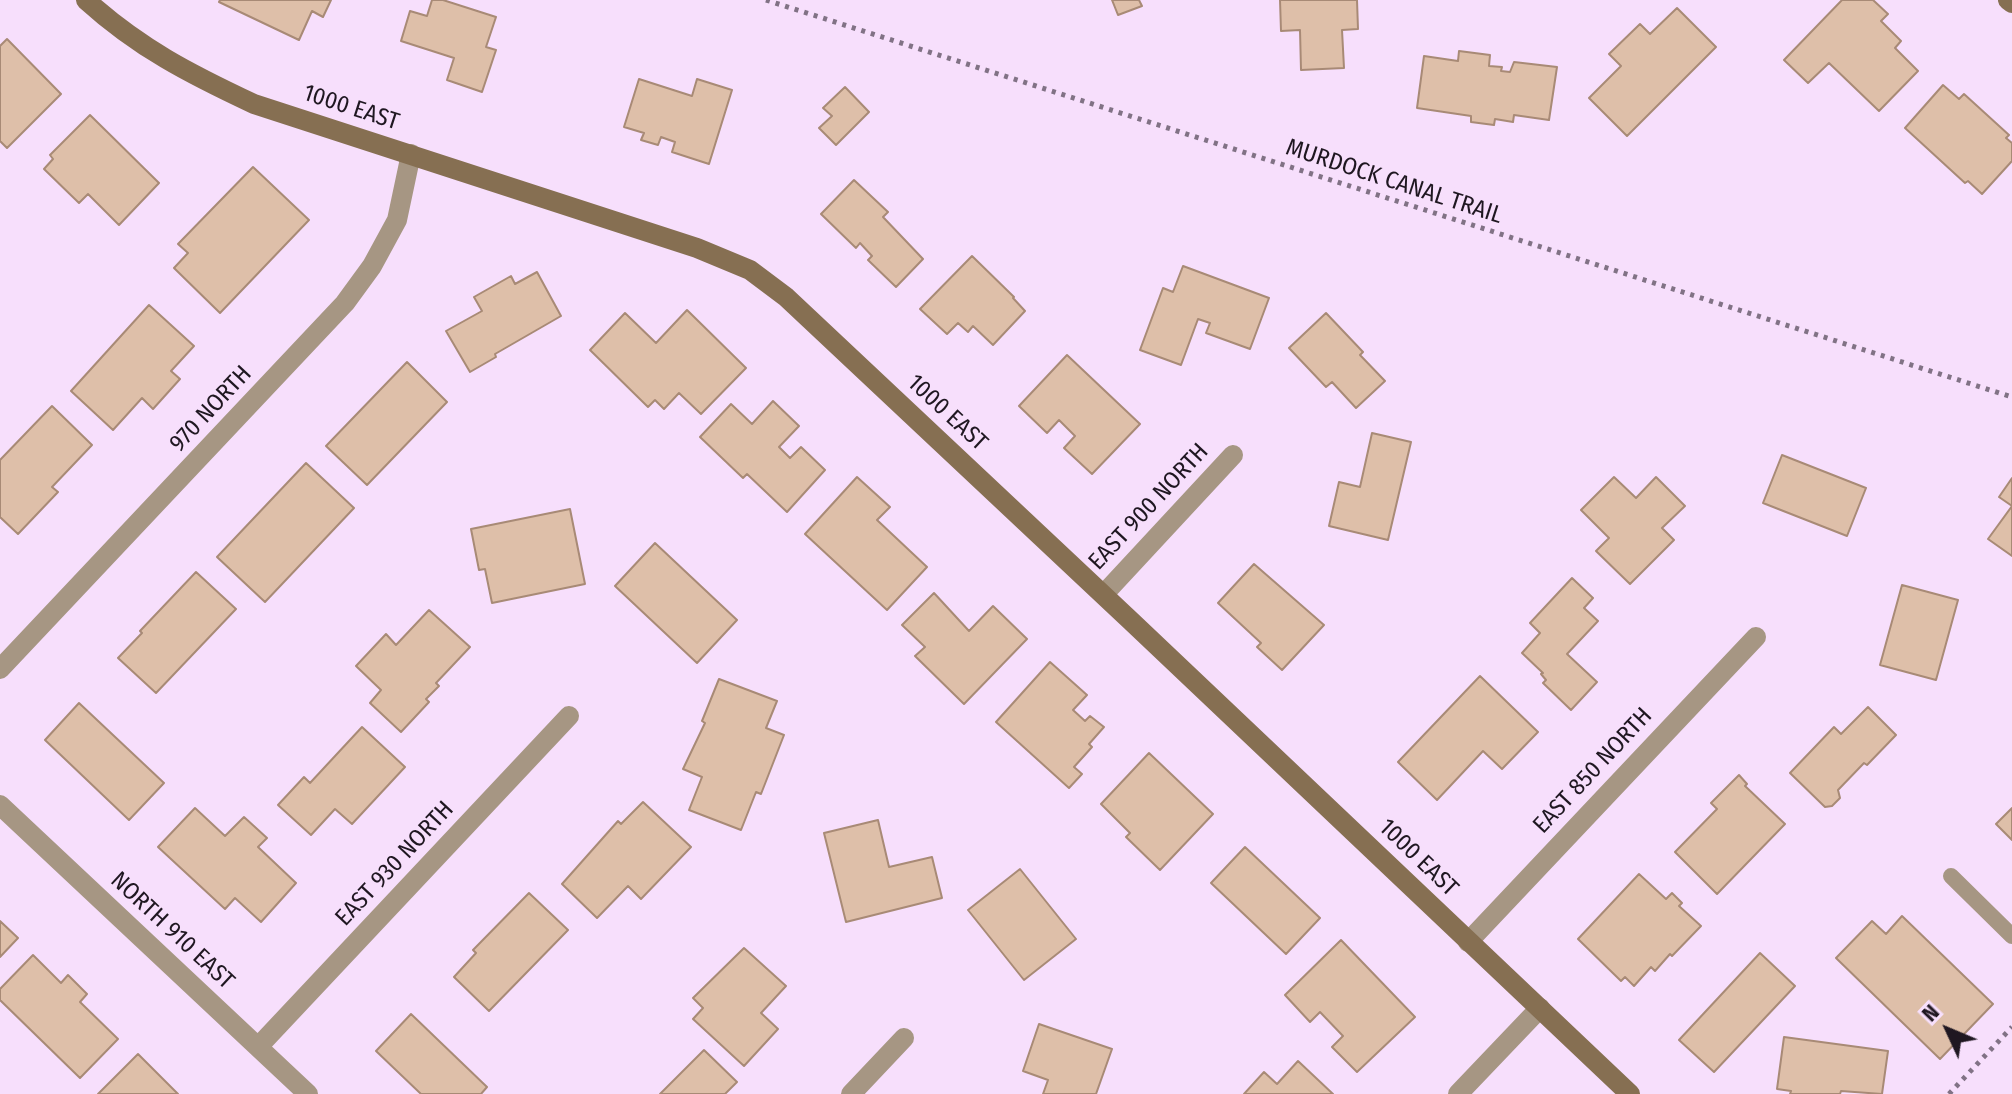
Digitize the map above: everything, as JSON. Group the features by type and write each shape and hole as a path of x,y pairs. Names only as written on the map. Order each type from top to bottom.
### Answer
{"street":[{"name":"1000 EAST","path":"86,0 145,48 196,77 254,104 697,248 750,270 786,297 1104,594 1630,1094"},
{"name":"970 NORTH","path":"0,669 345,303 372,266 397,220 411,154"},
{"name":"EAST 900 NORTH","path":"1104,594 1233,455"},
{"name":"EAST 850 NORTH","path":"1468,942 1756,637"},
{"name":"EAST 930 NORTH","path":"258,1047 569,716"},
{"name":"NORTH 910 EAST","path":"0,805 308,1094"},
{"path":"1458,1094 1540,1008"},
{"path":"851,1094 904,1038"}],"lane":[{"path":"1951,876 2012,936"}],"path":[{"name":"MURDOCK CANAL TRAIL","path":"766,0 2012,397"},
{"path":"1949,1094 2012,1027"}],"building":[{"path":"220,0 331,0 323,17 312,11 299,40"},
{"path":"432,0 443,0 496,17 486,47 496,50 482,92 447,80 454,58 401,41 410,11 427,16"},
{"path":"1112,0 1139,0 1142,6 1118,15"},
{"path":"1280,0 1357,0 1358,29 1342,30 1344,68 1301,70 1300,30 1281,31"},
{"path":"1842,0 1873,0 1888,14 1881,21 1901,41 1895,48 1918,71 1879,111 1829,63 1808,83 1784,60"},
{"path":"1677,8 1716,47 1627,136 1589,98 1621,66 1609,54 1640,24 1650,34"},
{"path":"7,39 61,94 7,148 0,141 0,46"},
{"path":"1459,51 1490,55 1489,66 1502,67 1501,71 1510,72 1514,62 1557,67 1549,120 1514,115 1513,122 1495,119 1494,125 1471,122 1471,116 1417,108 1424,56 1458,61"},
{"path":"639,79 692,96 697,79 732,90 709,164 672,152 675,142 661,137 658,145 641,140 644,133 624,127"},
{"path":"1943,85 1959,99 1964,94 2009,135 2006,138 2012,143 2012,161 1982,194 1968,181 1965,183 1905,128"},
{"path":"845,87 869,112 836,145 819,128 832,116 823,108"},
{"path":"90,115 159,183 119,225 88,194 79,203 44,169 53,159 50,155"},
{"path":"253,167 309,220 220,313 174,268 188,253 178,244"},
{"path":"854,180 888,212 883,217 923,259 896,287 868,260 872,256 860,243 856,248 821,214"},
{"path":"972,256 1025,311 993,345 973,326 968,332 958,323 947,334 920,309"},
{"path":"1183,266 1269,298 1250,349 1206,333 1210,323 1198,319 1181,365 1140,350 1163,288 1173,292"},
{"path":"537,272 561,316 470,372 446,331 482,311 474,297 511,276 515,284"},
{"path":"149,305 194,346 171,371 180,379 153,409 142,398 113,430 71,391"},
{"path":"687,310 746,368 701,414 679,393 664,409 655,400 648,407 590,350 625,313 656,343"},
{"path":"1326,313 1385,381 1356,408 1332,382 1326,387 1289,348"},
{"path":"1067,355 1140,424 1092,474 1064,448 1075,436 1059,420 1047,433 1019,406"},
{"path":"407,362 447,402 367,485 326,446"},
{"path":"773,401 799,426 779,447 790,458 801,447 825,470 787,512 747,474 743,478 700,437 731,404 752,424"},
{"path":"52,406 92,445 52,487 58,492 18,534 0,517 0,460"},
{"path":"1372,433 1411,442 1388,540 1329,526 1339,482 1360,487"},
{"path":"1782,455 1866,488 1847,536 1763,503"},
{"path":"306,463 354,508 265,602 217,557"},
{"path":"857,477 890,507 877,520 927,567 887,610 805,534"},
{"path":"1614,477 1636,498 1656,477 1685,506 1662,528 1674,540 1630,584 1596,551 1609,538 1581,510"},
{"path":"2012,478 2012,506 1999,497"},
{"path":"2012,506 2012,556 1988,539"},
{"path":"570,509 585,584 492,603 485,569 479,570 471,529"},
{"path":"655,543 737,620 697,663 615,586"},
{"path":"1254,564 1324,625 1282,670 1257,647 1261,643 1218,603"},
{"path":"196,572 236,609 156,693 118,658"},
{"path":"1572,578 1593,598 1584,608 1598,621 1567,654 1597,682 1571,710 1543,683 1546,680 1543,673 1522,653 1540,633 1530,623"},
{"path":"1902,585 1958,600 1936,680 1880,665"},
{"path":"934,593 969,631 993,606 1027,639 964,704 915,656 925,647 902,625"},
{"path":"429,610 470,647 436,683 439,686 426,699 429,702 401,732 370,703 381,690 356,666 386,634 396,645"},
{"path":"1050,662 1087,695 1073,710 1085,721 1090,716 1104,727 1074,767 1082,774 1069,788 996,722"},
{"path":"1480,676 1538,732 1502,769 1483,751 1437,800 1398,762"},
{"path":"719,679 777,701 766,728 784,735 761,794 756,792 741,830 689,810 702,777 683,769 705,723 702,721"},
{"path":"79,703 164,783 129,820 45,740"},
{"path":"1868,707 1896,735 1838,790 1840,798 1832,806 1825,807 1790,773 1834,727 1841,734"},
{"path":"362,727 405,767 352,824 335,809 311,835 278,805 304,777 310,783"},
{"path":"1149,753 1213,814 1160,870 1126,837 1130,833 1101,804"},
{"path":"1739,775 1747,784 1745,786 1785,824 1717,894 1675,852 1717,809 1711,803"},
{"path":"643,802 691,847 641,899 628,886 597,918 562,884 618,821 621,824"},
{"path":"195,808 225,836 244,817 267,838 258,847 296,883 261,922 235,898 225,909 158,847"},
{"path":"2012,808 2012,840 1996,824"},
{"path":"878,820 889,867 932,857 942,898 846,922 824,833"},
{"path":"1245,847 1320,918 1286,954 1211,883"},
{"path":"1020,869 1076,939 1024,980 968,910"},
{"path":"1639,874 1666,899 1672,893 1682,903 1679,906 1701,926 1672,956 1670,954 1655,971 1651,967 1634,986 1625,977 1621,981 1578,939"},
{"path":"529,893 568,930 489,1011 454,977 476,953 473,950"},
{"path":"1902,916 1993,1004 1940,1059 1836,958 1872,921 1886,934"},
{"path":"0,921 18,938 0,957"},
{"path":"1341,940 1415,1017 1357,1072 1332,1047 1343,1036 1320,1012 1310,1022 1285,995"},
{"path":"744,948 786,986 761,1013 778,1029 744,1066 693,1019 703,1008 693,998"},
{"path":"1760,953 1795,986 1714,1072 1679,1040"},
{"path":"33,955 61,983 68,975 87,994 80,1002 118,1039 80,1078 0,1000 0,989"},
{"path":"411,1014 487,1087 481,1094 421,1094 376,1051"},
{"path":"1039,1024 1112,1049 1096,1094 1043,1094 1048,1080 1023,1071"},
{"path":"1784,1037 1888,1051 1882,1094 1841,1091 1840,1094 1790,1094 1791,1091 1777,1089"},
{"path":"704,1050 737,1082 725,1094 660,1094"},
{"path":"138,1054 178,1094 98,1094"},
{"path":"1298,1061 1333,1094 1244,1094 1264,1072 1277,1084"}]}
